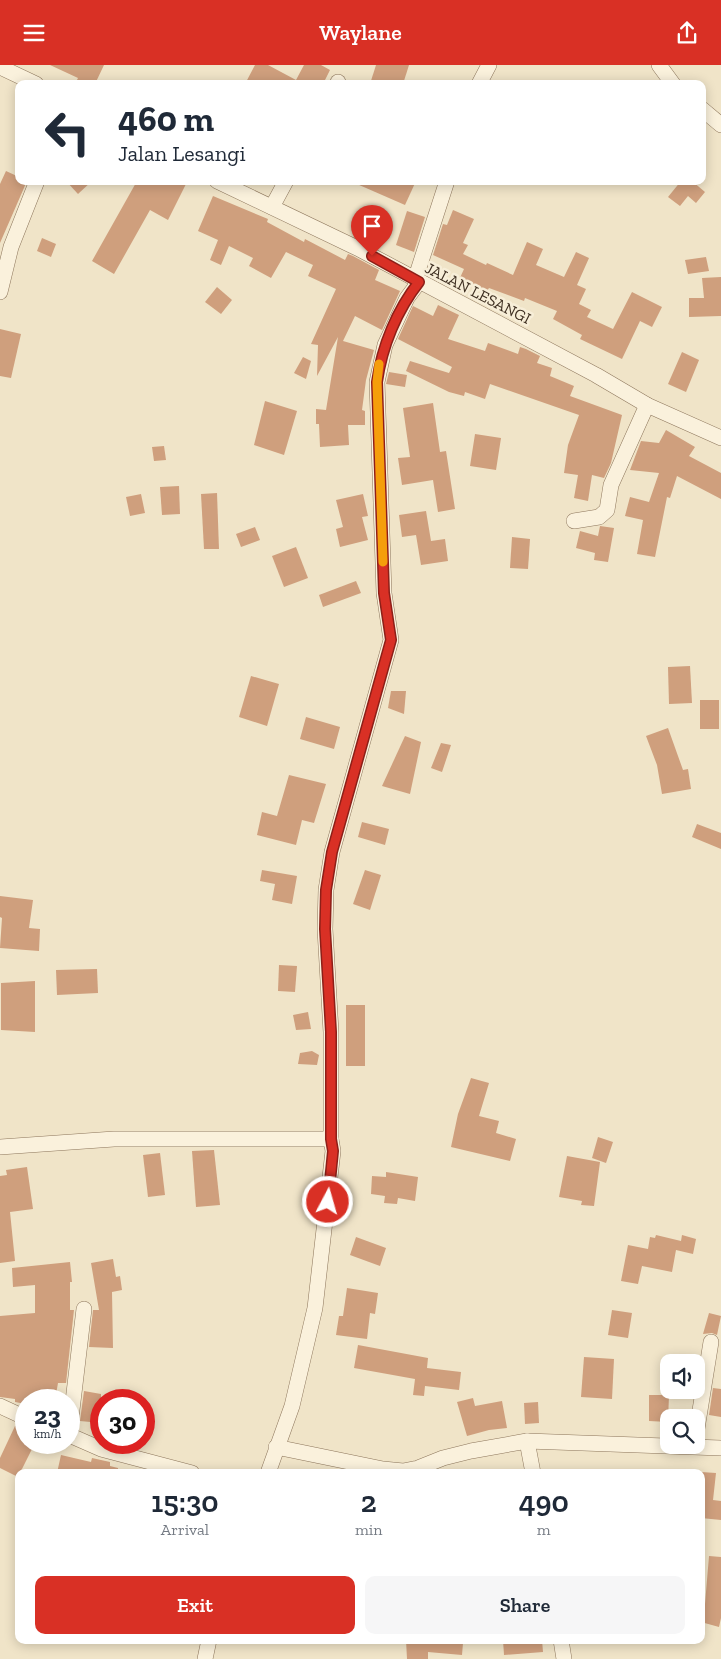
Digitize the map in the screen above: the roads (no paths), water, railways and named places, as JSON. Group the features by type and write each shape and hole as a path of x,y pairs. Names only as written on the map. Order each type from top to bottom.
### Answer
{"street":[{"path":"481,80 489,65"},
{"path":"659,65 670,80"},
{"path":"0,67 28,80"},
{"path":"706,112 721,125"},
{"path":"0,292 11,247 35,185"},
{"name":"JALAN LESANGI","path":"225,185 357,248 495,321 647,405 721,438"},
{"path":"272,207 284,185"},
{"path":"269,1469 292,1406 315,1308 333,1151 331,1139 331,1032 325,929 326,890 332,852 391,640 384,593 377,382 385,345 417,281 446,185"},
{"path":"574,521 599,517 607,510 611,485 647,405"},
{"path":"0,1147 114,1139 331,1139"},
{"path":"74,1389 84,1309"},
{"path":"701,1409 712,1342"},
{"path":"0,1406 15,1413"},
{"path":"80,1440 101,1449 177,1469"},
{"path":"413,1469 443,1458 471,1451 527,1441 660,1442"},
{"path":"527,1441 531,1469"},
{"path":"705,1444 721,1448"},
{"path":"276,1447 382,1469"},
{"path":"205,1659 208,1644"},
{"path":"562,1644 564,1659"}]}
